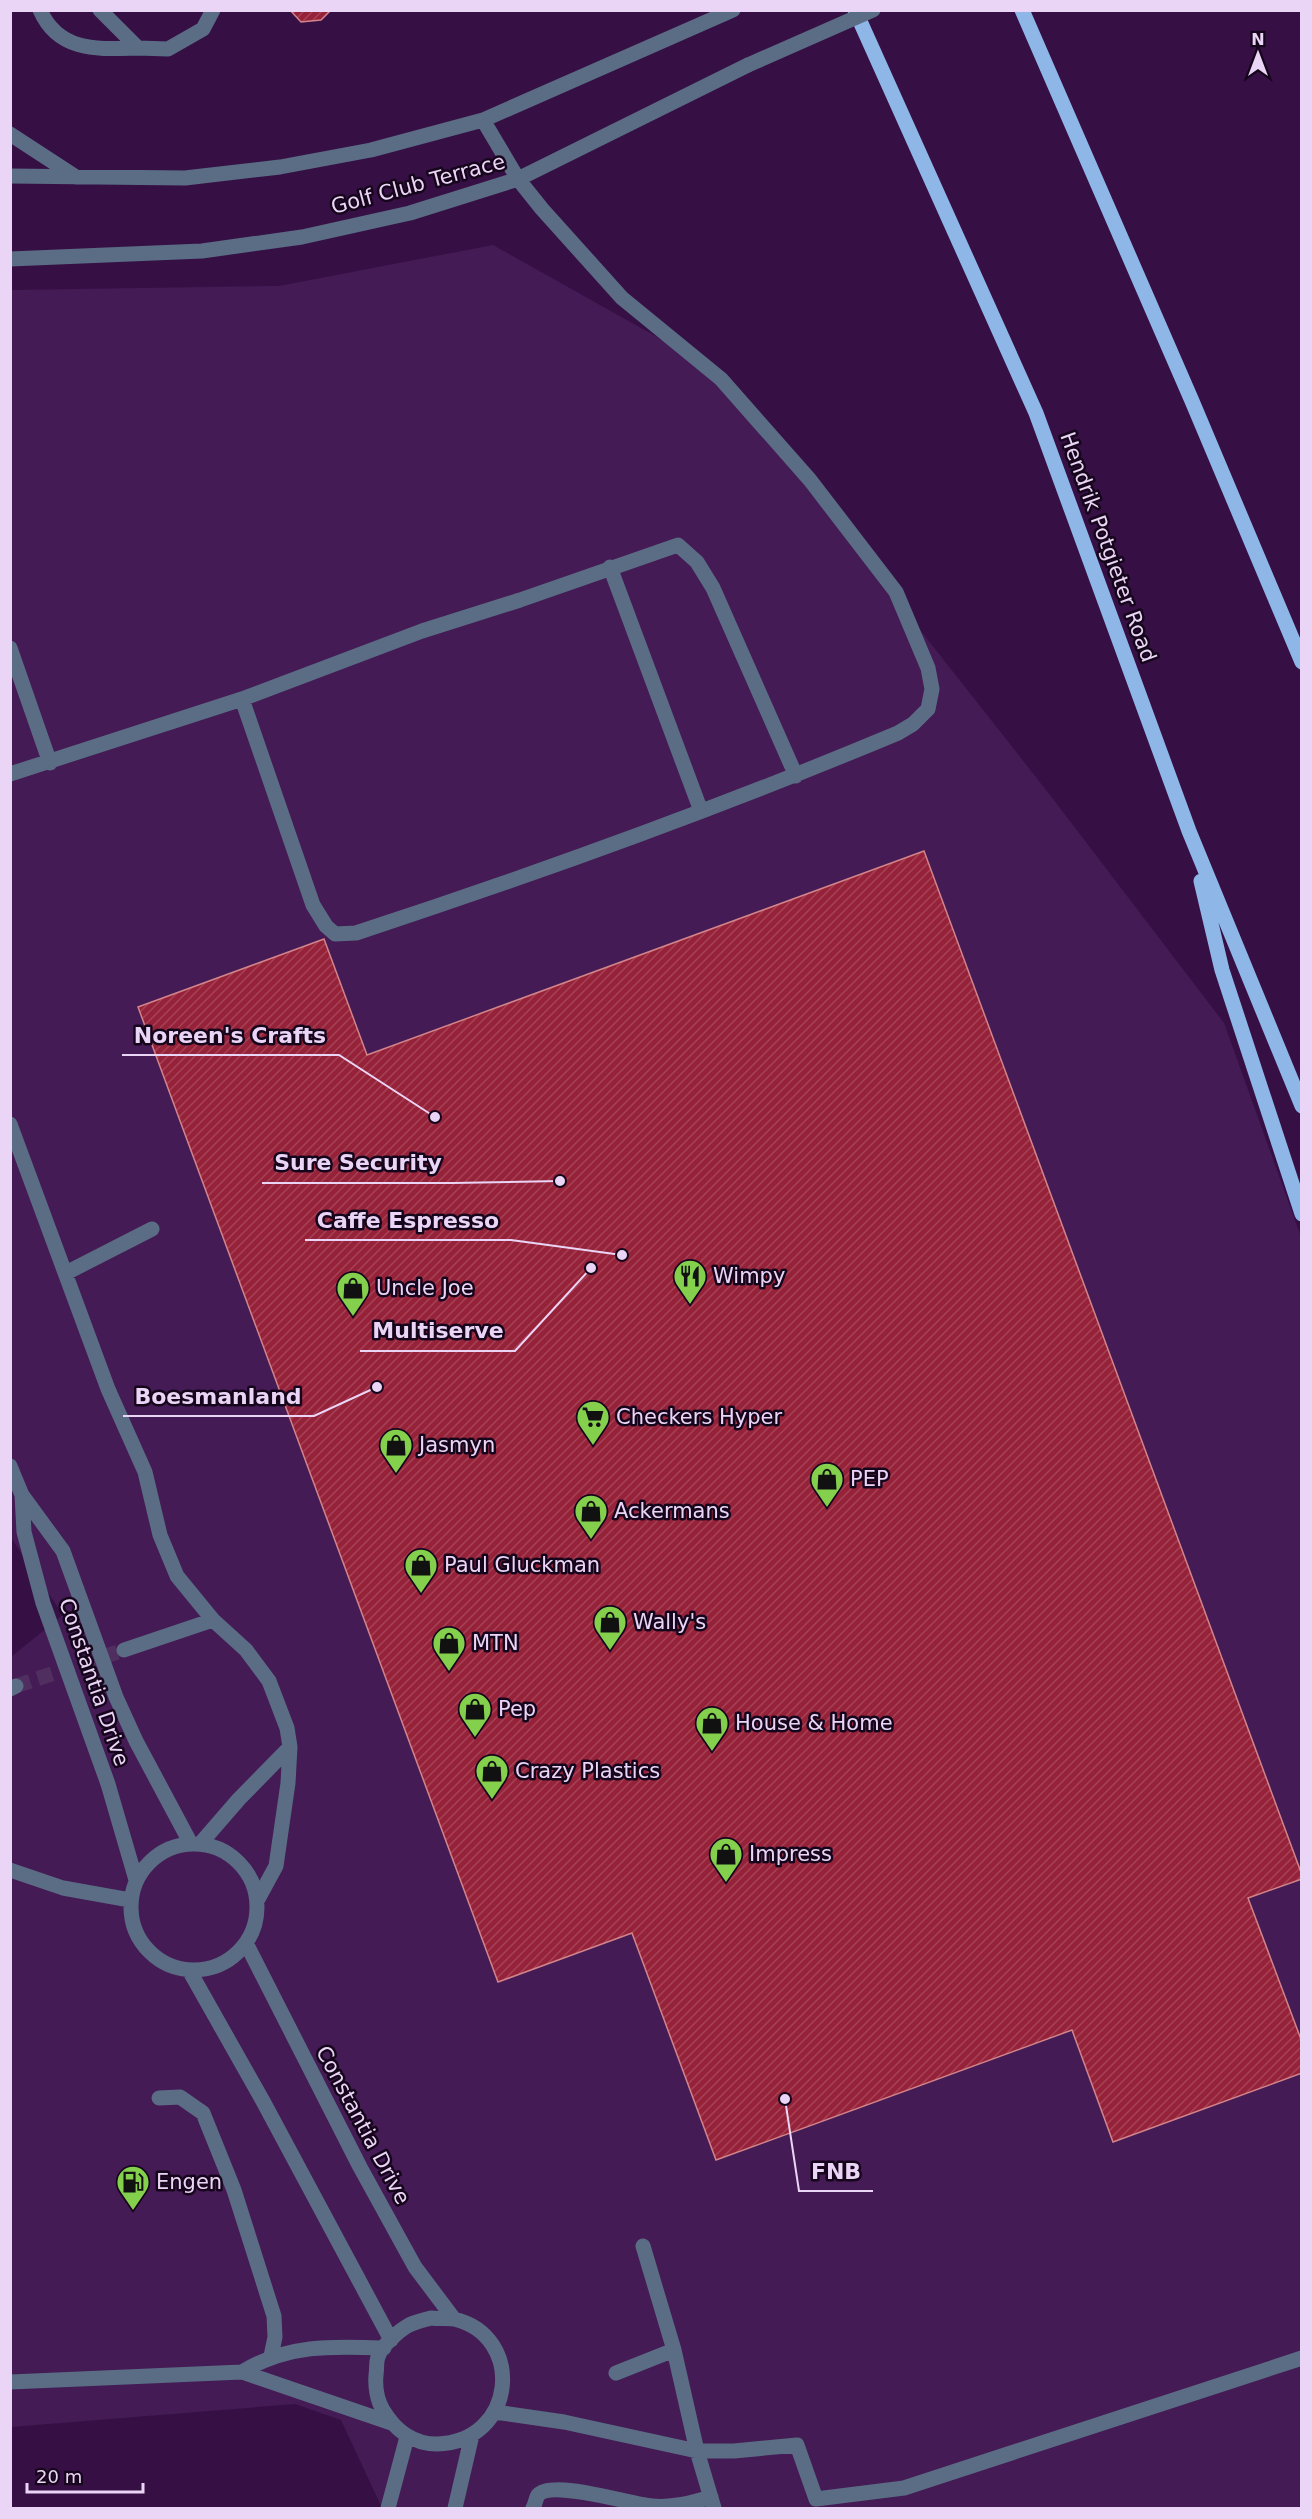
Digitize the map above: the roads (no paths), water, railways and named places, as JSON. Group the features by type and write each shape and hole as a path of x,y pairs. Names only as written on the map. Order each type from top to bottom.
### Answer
{"main road":[{"name":"Hendrik Potgieter Road","path":"855,10 1036,413 1189,831 1302,1106"},
{"path":"1022,10 1192,400 1302,662"},
{"path":"1189,831 1222,970 1302,1214"}],"street":[{"path":"40,10 45,22 69,44 104,49 168,49 203,29 213,10"},
{"path":"100,10 138,48"},
{"name":"Golf Club Terrace","path":"10,259 202,251 302,237 410,213 518,179 748,65 873,10"},
{"path":"10,177 185,178 280,167 371,150 483,120 733,11"},
{"path":"242,699 314,905 326,926 335,934 356,933 421,912 610,846 796,776 898,733 913,724 928,709 932,689 928,668 896,592 810,480 721,379 622,298 518,179 483,120"},
{"path":"10,134 78,178"},
{"path":"10,774 50,763 242,699 422,631 520,600 678,545 697,562 713,588 796,776"},
{"path":"610,567 701,811"},
{"path":"10,648 50,763"},
{"path":"10,1124 108,1389 145,1472 160,1535 177,1576 213,1620 246,1650 269,1681 287,1728 290,1747 288,1783 276,1866 257,1901"},
{"path":"66,1273 152,1229"},
{"name":"Constantia Drive","path":"10,1466 22,1496 63,1551 116,1697 196,1844"},
{"name":"Constantia Drive","path":"22,1496 24,1532 43,1603 108,1784 136,1880"},
{"path":"124,1650 213,1620"},
{"path":"196,1844 290,1747"},
{"path":"181,1844 196,1844 220,1849 238,1861 251,1880 257,1901 255,1923 246,1943 230,1959 210,1968 189,1970 169,1965 152,1955 139,1939 132,1920 130,1900 136,1880 147,1863 163,1851 181,1844"},
{"path":"10,1870 63,1888 130,1900"},
{"name":"Constantia Drive","path":"246,1943 360,2167 415,2267 454,2319"},
{"path":"189,1970 264,2103 387,2344"},
{"path":"159,2098 180,2097 203,2113 234,2190 274,2316 275,2337 271,2356"},
{"path":"533,2508 538,2495 548,2490 582,2491 624,2502 654,2506 713,2503 697,2451 674,2350 643,2246"},
{"path":"431,2318 454,2319 476,2329 492,2345 502,2367 503,2390 495,2412 478,2432 454,2443 428,2444 407,2437 391,2423 379,2403 375,2382 378,2355 387,2344 409,2325 431,2318"},
{"path":"242,2372 271,2356 326,2346 387,2344"},
{"path":"616,2373 674,2350"},
{"path":"495,2412 564,2422 697,2451 734,2451 797,2445 816,2499 904,2488 1302,2358"},
{"path":"10,2382 242,2372 391,2423"},
{"path":"455,2508 472,2435"},
{"path":"388,2508 407,2437"}],"tunnel":[{"path":"16,1686 124,1650"}],"place":[{"name":"Noreen's Crafts","path":"435,1117"},
{"name":"Sure Security","path":"560,1181"},
{"name":"Caffe Espresso","path":"622,1255"},
{"name":"Multiserve","path":"591,1268"},
{"name":"Wimpy","path":"690,1305"},
{"name":"Uncle Joe","path":"353,1317"},
{"name":"Boesmanland","path":"377,1387"},
{"name":"Checkers Hyper","path":"593,1446"},
{"name":"Jasmyn","path":"396,1474"},
{"name":"PEP","path":"827,1508"},
{"name":"Ackermans","path":"591,1540"},
{"name":"Paul Gluckman","path":"421,1594"},
{"name":"Wally's","path":"610,1651"},
{"name":"MTN","path":"449,1672"},
{"name":"Pep","path":"475,1738"},
{"name":"House & Home","path":"712,1752"},
{"name":"Crazy Plastics","path":"492,1800"},
{"name":"Impress","path":"726,1883"},
{"name":"FNB","path":"785,2099"},
{"name":"Engen","path":"133,2211"}]}
